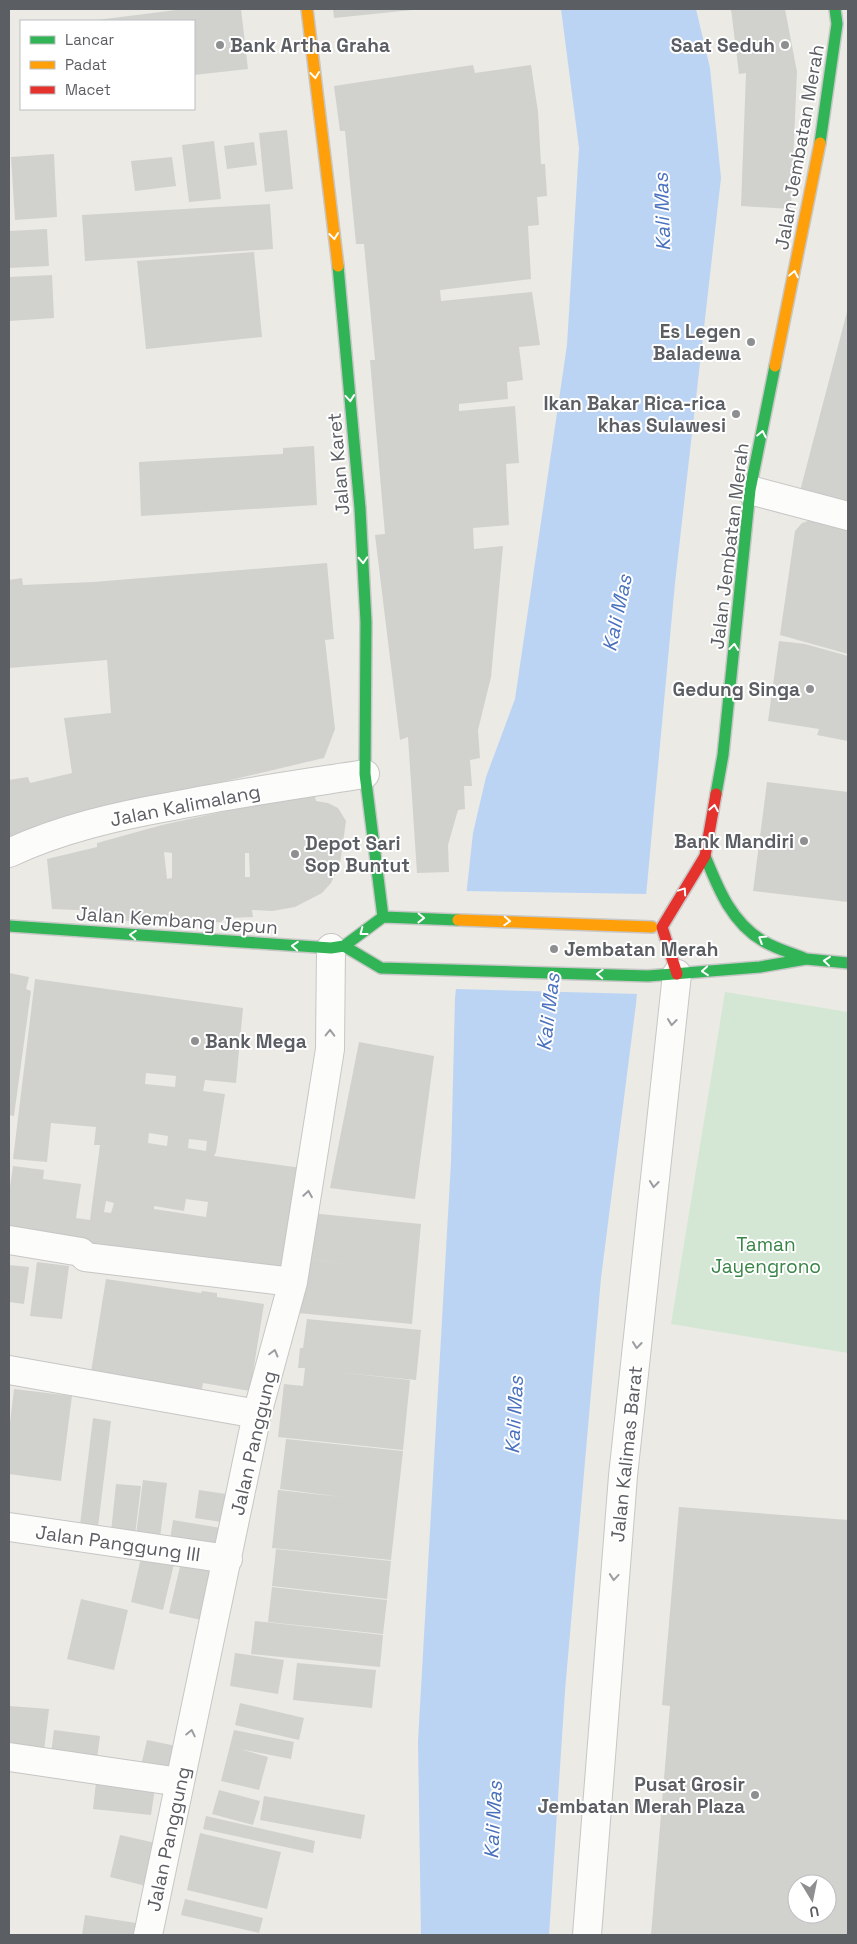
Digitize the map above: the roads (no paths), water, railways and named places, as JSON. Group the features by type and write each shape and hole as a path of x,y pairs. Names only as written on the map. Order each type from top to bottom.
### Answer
{"main road":[{"name":"Jalan Karet","path":"307,9 337,258 360,508 366,622 365,774 383,917"},
{"name":"Jalan Jembatan Merah","path":"657,927 705,856 723,755 750,490 843,25 835,9"},
{"path":"705,856 721,896 735,918 761,940 806,959 848,963"},
{"path":"337,947 383,917 459,918 657,927 677,974"},
{"name":"Jalan Kembang Jepun","path":"9,926 337,947 381,968 648,976 760,967 806,959"}],"street":[{"path":"750,490 848,516"},
{"name":"Jalan Kalimalang","path":"9,853 25,845 97,822 234,794 365,774"},
{"name":"Jalan Panggung","path":"148,1935 257,1414 293,1282 330,1049 337,947"},
{"name":"Jalan Kalimas Barat","path":"587,1935 622,1476 677,974"},
{"path":"9,1240 80,1252 85,1257 293,1282"},
{"path":"9,1370 257,1414"},
{"name":"Jalan Panggung III","path":"9,1527 228,1559"},
{"path":"9,1757 180,1782"}],"water":[{"name":"Kali Mas","path":"561,9 696,9 710,68 721,178 675,583 636,1004 601,1278 565,1691 549,1935 421,1935 418,1741 451,1162 455,998 473,833 486,777 515,699 567,345 579,148"}],"place":[{"name":"Bank Artha Graha","path":"220,45"},
{"name":"Saat Seduh","path":"785,45"},
{"name":"Es Legen Baladewa","path":"751,342"},
{"name":"Ikan Bakar Rica-rica khas Sulawesi","path":"736,414"},
{"name":"Gedung Singa","path":"810,689"},
{"name":"Bank Mandiri","path":"804,841"},
{"name":"Depot Sari Sop Buntut","path":"295,854"},
{"name":"Jembatan Merah","path":"554,949"},
{"name":"Bank Mega","path":"195,1041"},
{"name":"Pusat Grosir Jembatan Merah Plaza","path":"755,1795"}],"park label":[{"name":"Taman Jayengrono","path":"766,1255"}]}
